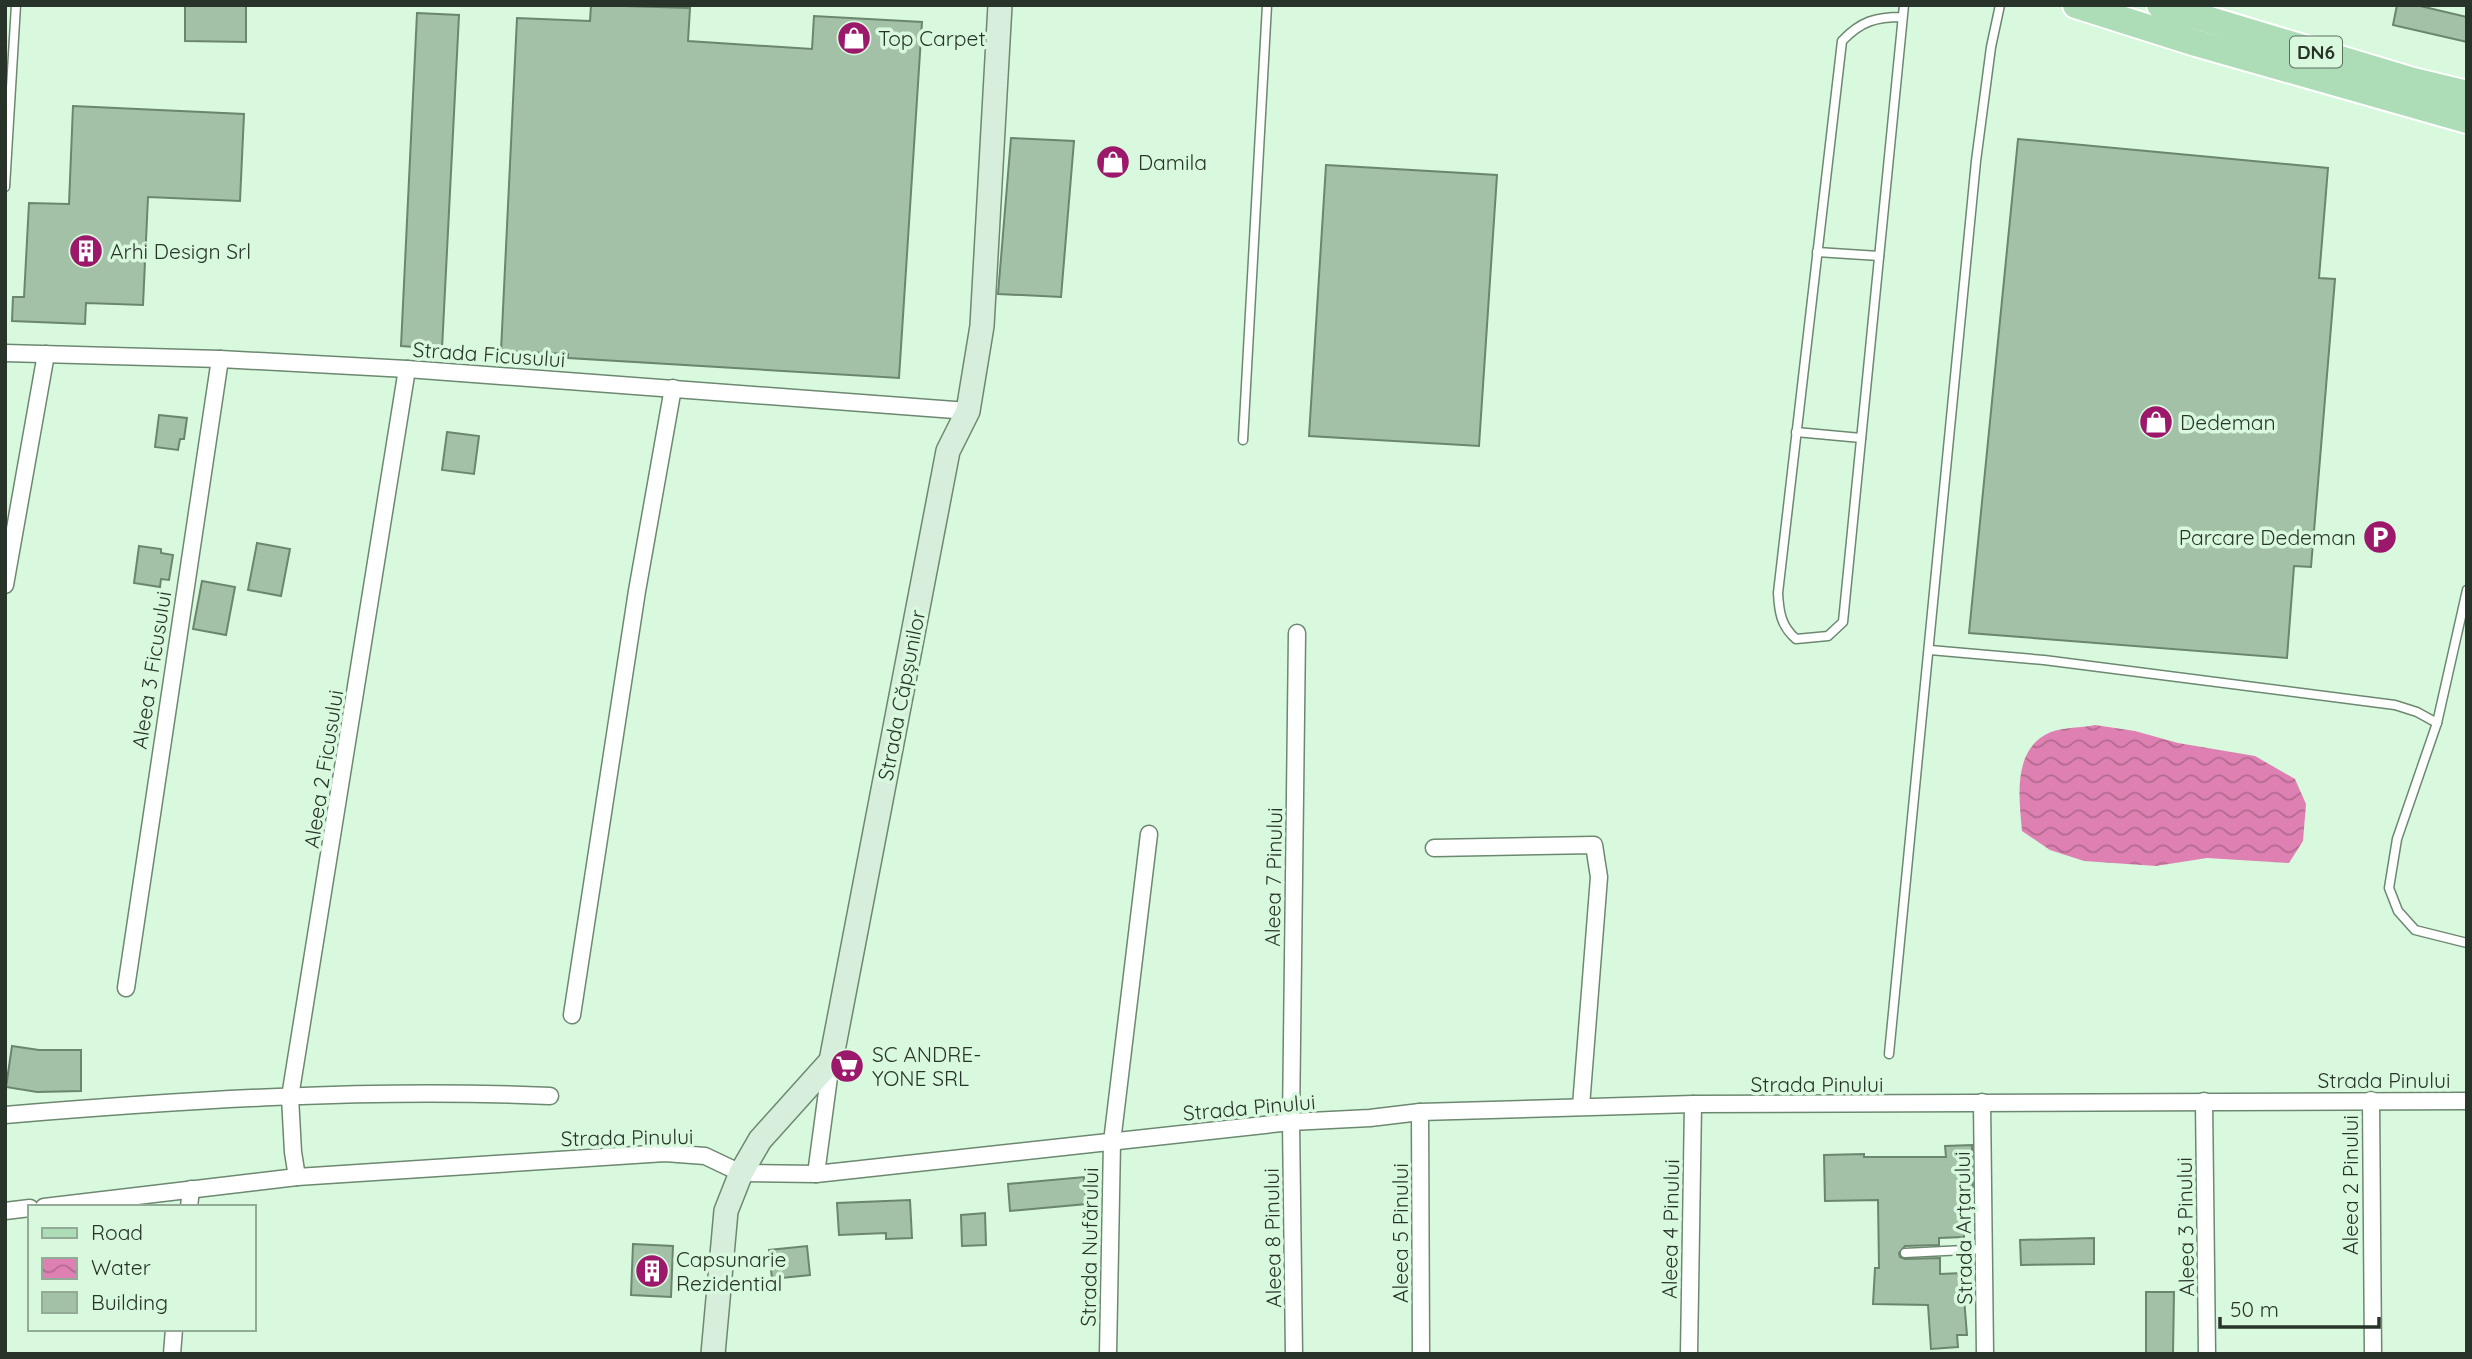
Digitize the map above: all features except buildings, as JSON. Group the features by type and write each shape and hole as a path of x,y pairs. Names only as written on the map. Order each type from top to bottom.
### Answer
{"main road":[{"name":"DN6","path":"2076,5 2407,105 2467,120"},
{"name":"DN6","path":"2160,5 2413,81 2467,94"}],"street":[{"name":"Strada Căpșunilor","path":"831,1061 948,452 968,411 982,326 1000,5"},
{"name":"Strada Ficusului","path":"5,352 407,369 968,411"},
{"path":"5,585 46,354"},
{"name":"Aleea 3 Ficusului","path":"126,988 220,359"},
{"name":"Aleea 2 Ficusului","path":"297,1177 290,1097 407,369"},
{"path":"572,1015 637,591 673,388"},
{"name":"Aleea 7 Pinului","path":"1291,1122 1297,633"},
{"name":"Strada Nufărului","path":"1108,1354 1112,1142 1149,834"},
{"path":"1433,848 1594,845 1599,877 1581,1106"},
{"path":"713,1354 726,1211 741,1173 760,1140 831,1061"},
{"path":"816,1174 831,1061"},
{"path":"5,1115 189,1100 458,1092 550,1096"},
{"name":"Aleea 2 Pinului","path":"2371,1100 2373,1354"},
{"name":"Aleea 3 Pinului","path":"2204,1101 2207,1354"},
{"name":"Strada Pinului","path":"60,1205 297,1177 664,1153 705,1156 741,1173 816,1174 1291,1122 1370,1118 1420,1112 1693,1104 2467,1101"},
{"name":"Strada Arțarului","path":"1982,1102 1985,1354"},
{"name":"Aleea 4 Pinului","path":"1689,1354 1693,1104"},
{"name":"Aleea 5 Pinului","path":"1420,1112 1421,1354"},
{"name":"Aleea 8 Pinului","path":"1291,1122 1294,1354"},
{"path":"189,1205 191,1189"},
{"path":"5,1211 28,1208"},
{"path":"172,1354 174,1331"}],"lane":[{"path":"5,187 16,5"},
{"path":"1243,440 1267,5"},
{"path":"1902,17 1880,17 1858,27 1842,41 1778,593 1779,614 1785,630 1796,639 1828,636 1843,622 1904,5"},
{"path":"1889,1054 1976,161 1991,47 2000,5"},
{"path":"2407,105 2467,128"},
{"path":"1817,252 1879,256"},
{"path":"1796,432 1861,438"},
{"path":"2467,590 2437,723 2397,839 2389,888 2398,911 2415,930 2467,943"},
{"path":"1930,650 2044,660 2395,705 2417,712 2437,723"},
{"path":"1905,1253 1984,1249"}],"water":[{"path":"2095,725 2255,756 2295,779 2306,804 2303,841 2289,863 2207,858 2156,866 2084,861 2050,850 2022,831 2020,789 2024,761 2038,739 2051,732"}],"place":[{"name":"Top Carpet","path":"854,38"},
{"name":"Damila","path":"1113,162"},
{"name":"Arhi Design Srl","path":"86,251"},
{"name":"Dedeman","path":"2156,422"},
{"name":"Parcare Dedeman","path":"2380,537"},
{"name":"SC ANDRE- YONE SRL","path":"847,1066"},
{"name":"Capsunarie Rezidential","path":"652,1271"}]}
